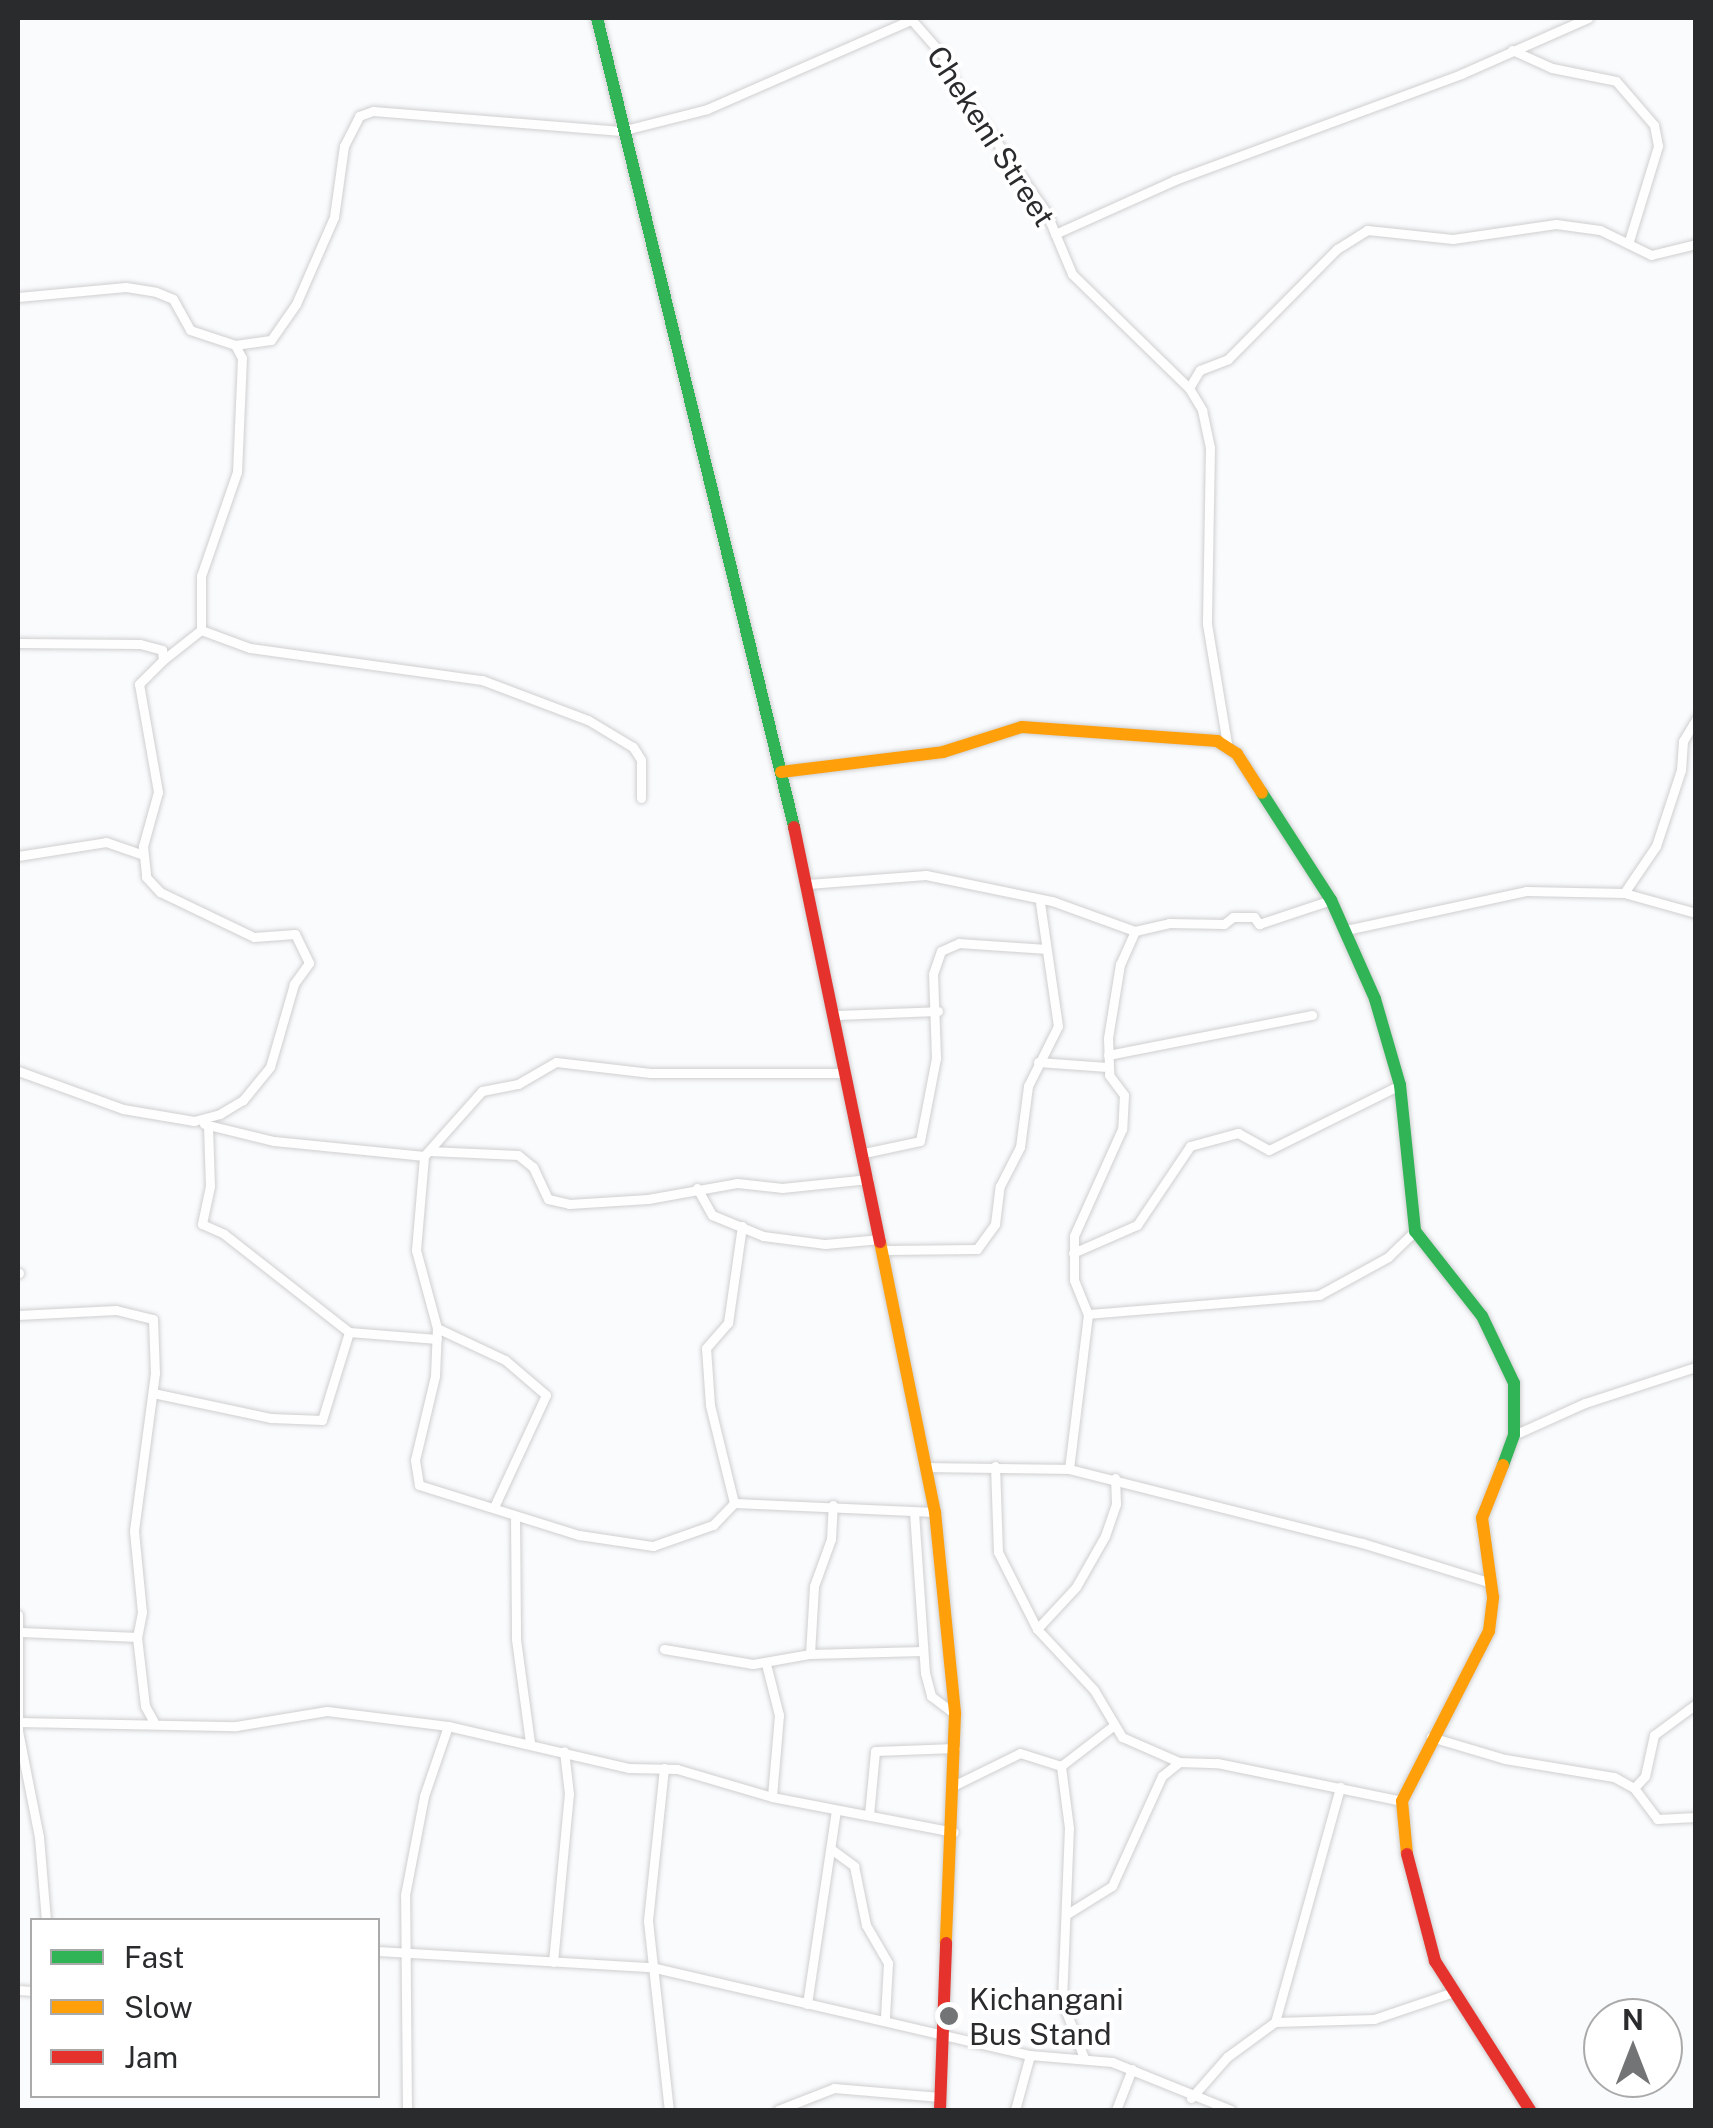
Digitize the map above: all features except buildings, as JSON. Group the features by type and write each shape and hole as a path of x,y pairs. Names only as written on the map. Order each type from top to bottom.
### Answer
{"street":[{"path":"597,18 621,131 808,884 886,1244 935,1512 955,1714 954,1832 940,2104 834,2088 778,2110"},
{"path":"1055,234 1588,18"},
{"path":"18,296 126,287 156,292 173,299 190,330 235,344 271,340 296,304 334,217 344,146 359,116 373,112 621,131 707,108 910,19"},
{"name":"Chekeni Street","path":"910,19 946,58 954,83 1055,234 1084,289 1189,388"},
{"path":"1512,50 1552,68 1616,81 1654,125 1658,146 1628,244"},
{"path":"1530,2110 1451,1993 1412,1882 1402,1801 1431,1737 1488,1631 1491,1583 1482,1518 1514,1434 1516,1395 1503,1352 1469,1296 1415,1231 1400,1085 1346,930 1331,900 1227,744 1207,624 1208,427 1189,388 1200,370 1228,360 1338,249 1367,230 1452,239 1534,223 1568,224 1651,255 1696,244"},
{"path":"194,1121 220,1114 258,1086 309,954 295,934 254,937 153,887 143,854 158,792 139,684 200,630 201,576 236,472 242,434 242,358 235,344"},
{"path":"200,630 250,648 482,680 588,720 632,747 640,760 641,798"},
{"path":"18,643 140,644 162,650 163,660"},
{"path":"1624,893 1656,846 1681,770 1683,741 1696,718"},
{"path":"781,772 943,752 1022,726 1227,744"},
{"path":"18,856 106,842 143,854"},
{"path":"808,884 926,875 1040,903 1052,901 1135,931 1169,923 1224,924 1234,918 1254,917 1259,924 1331,900"},
{"path":"1346,930 1488,895 1624,893 1696,913"},
{"path":"697,1188 712,1216 790,1241 886,1244 958,1252 984,1244 1000,1186 1020,1147 1038,1062 1056,1034 1058,1017 1040,903"},
{"path":"1069,1469 1088,1314 1072,1253 1089,1195 1124,1120 1124,1096 1107,1067 1120,964 1135,931"},
{"path":"864,1153 920,1141 938,1012 933,974 948,946 1046,950"},
{"path":"835,1015 938,1012"},
{"path":"1108,1055 1312,1015"},
{"path":"846,1073 650,1074 556,1062 518,1084 482,1091 426,1154 416,1250 437,1333 416,1480 515,1517 616,1544 653,1546 713,1525 734,1502 935,1512"},
{"path":"1038,1062 1107,1067"},
{"path":"18,1072 123,1109 274,1141 426,1154 518,1155 554,1203 648,1199 737,1183 782,1188 872,1178"},
{"path":"1072,1253 1137,1225 1190,1146 1238,1133 1268,1150 1400,1085"},
{"path":"208,1126 210,1186 202,1224 224,1234 350,1332 437,1333 505,1360 546,1395 494,1507"},
{"path":"734,1502 710,1405 706,1348 728,1323 742,1226"},
{"path":"1088,1314 1105,1316 1135,1305 1210,1308 1307,1298 1367,1271 1415,1231"},
{"path":"18,1315 30,1309 143,1312 154,1319 158,1337 154,1393 134,1531 142,1612 137,1637 145,1706 154,1722"},
{"path":"154,1393 272,1418 322,1420 350,1332"},
{"path":"1514,1434 1584,1403 1696,1367"},
{"path":"994,1466 998,1552 1037,1629 1094,1690 1112,1726 1179,1762 1340,1787 1402,1801"},
{"path":"927,1468 1069,1469 1115,1478 1491,1583"},
{"path":"1037,1629 1076,1587 1105,1536 1115,1478"},
{"path":"810,1654 814,1586 831,1540 833,1504"},
{"path":"914,1512 922,1651 932,1696 955,1714"},
{"path":"515,1517 516,1639 530,1743"},
{"path":"18,1615 18,1722 46,1918"},
{"path":"21,1632 137,1637"},
{"path":"664,1649 766,1664 810,1654 922,1651"},
{"path":"766,1664 779,1715 772,1797"},
{"path":"1634,1788 1645,1776 1654,1735 1696,1704"},
{"path":"18,1722 236,1726 318,1710 448,1726 629,1768 664,1768 772,1797 954,1832"},
{"path":"407,2110 405,1895 421,1810 448,1726"},
{"path":"1084,2058 1063,2008 1068,1828 1061,1766 1071,1752 1112,1726"},
{"path":"1431,1737 1505,1759 1614,1777 1634,1788 1657,1819 1696,1817"},
{"path":"869,1815 869,1761 875,1751 954,1748"},
{"path":"553,1962 568,1794 564,1752"},
{"path":"955,1785 1020,1753 1061,1766"},
{"path":"1066,1914 1112,1886 1162,1776 1179,1762"},
{"path":"664,1768 650,1885 651,1967 669,2110"},
{"path":"1275,2022 1340,1787"},
{"path":"807,2004 836,1810"},
{"path":"831,1850 854,1866 866,1925 888,1963 885,2018"},
{"path":"380,1951 651,1967 885,2018 1030,2055 1084,2058 1132,2069 1191,2098 1231,2110"},
{"path":"1191,2098 1227,2057 1275,2022 1374,2019 1451,1993"},
{"path":"1015,2110 1030,2055"},
{"path":"1116,2110 1132,2069"}],"traffic: fast":[{"path":"597,18 794,827"},
{"path":"1262,793 1331,900 1375,999 1400,1085 1415,1231 1482,1316 1514,1383 1514,1435 1503,1465"}],"traffic: slow":[{"path":"781,772 943,752 1022,727 1217,741 1237,754 1262,793"},
{"path":"880,1242 935,1512 955,1714 946,1943"},
{"path":"1407,1854 1402,1801 1489,1631 1493,1597 1482,1518 1503,1465"}],"traffic: jam":[{"path":"794,827 880,1242"},
{"path":"1407,1854 1435,1961 1530,2110"},
{"path":"940,2110 946,1943"}],"place":[{"name":"Kichangani Bus Stand","path":"949,2016"}]}
